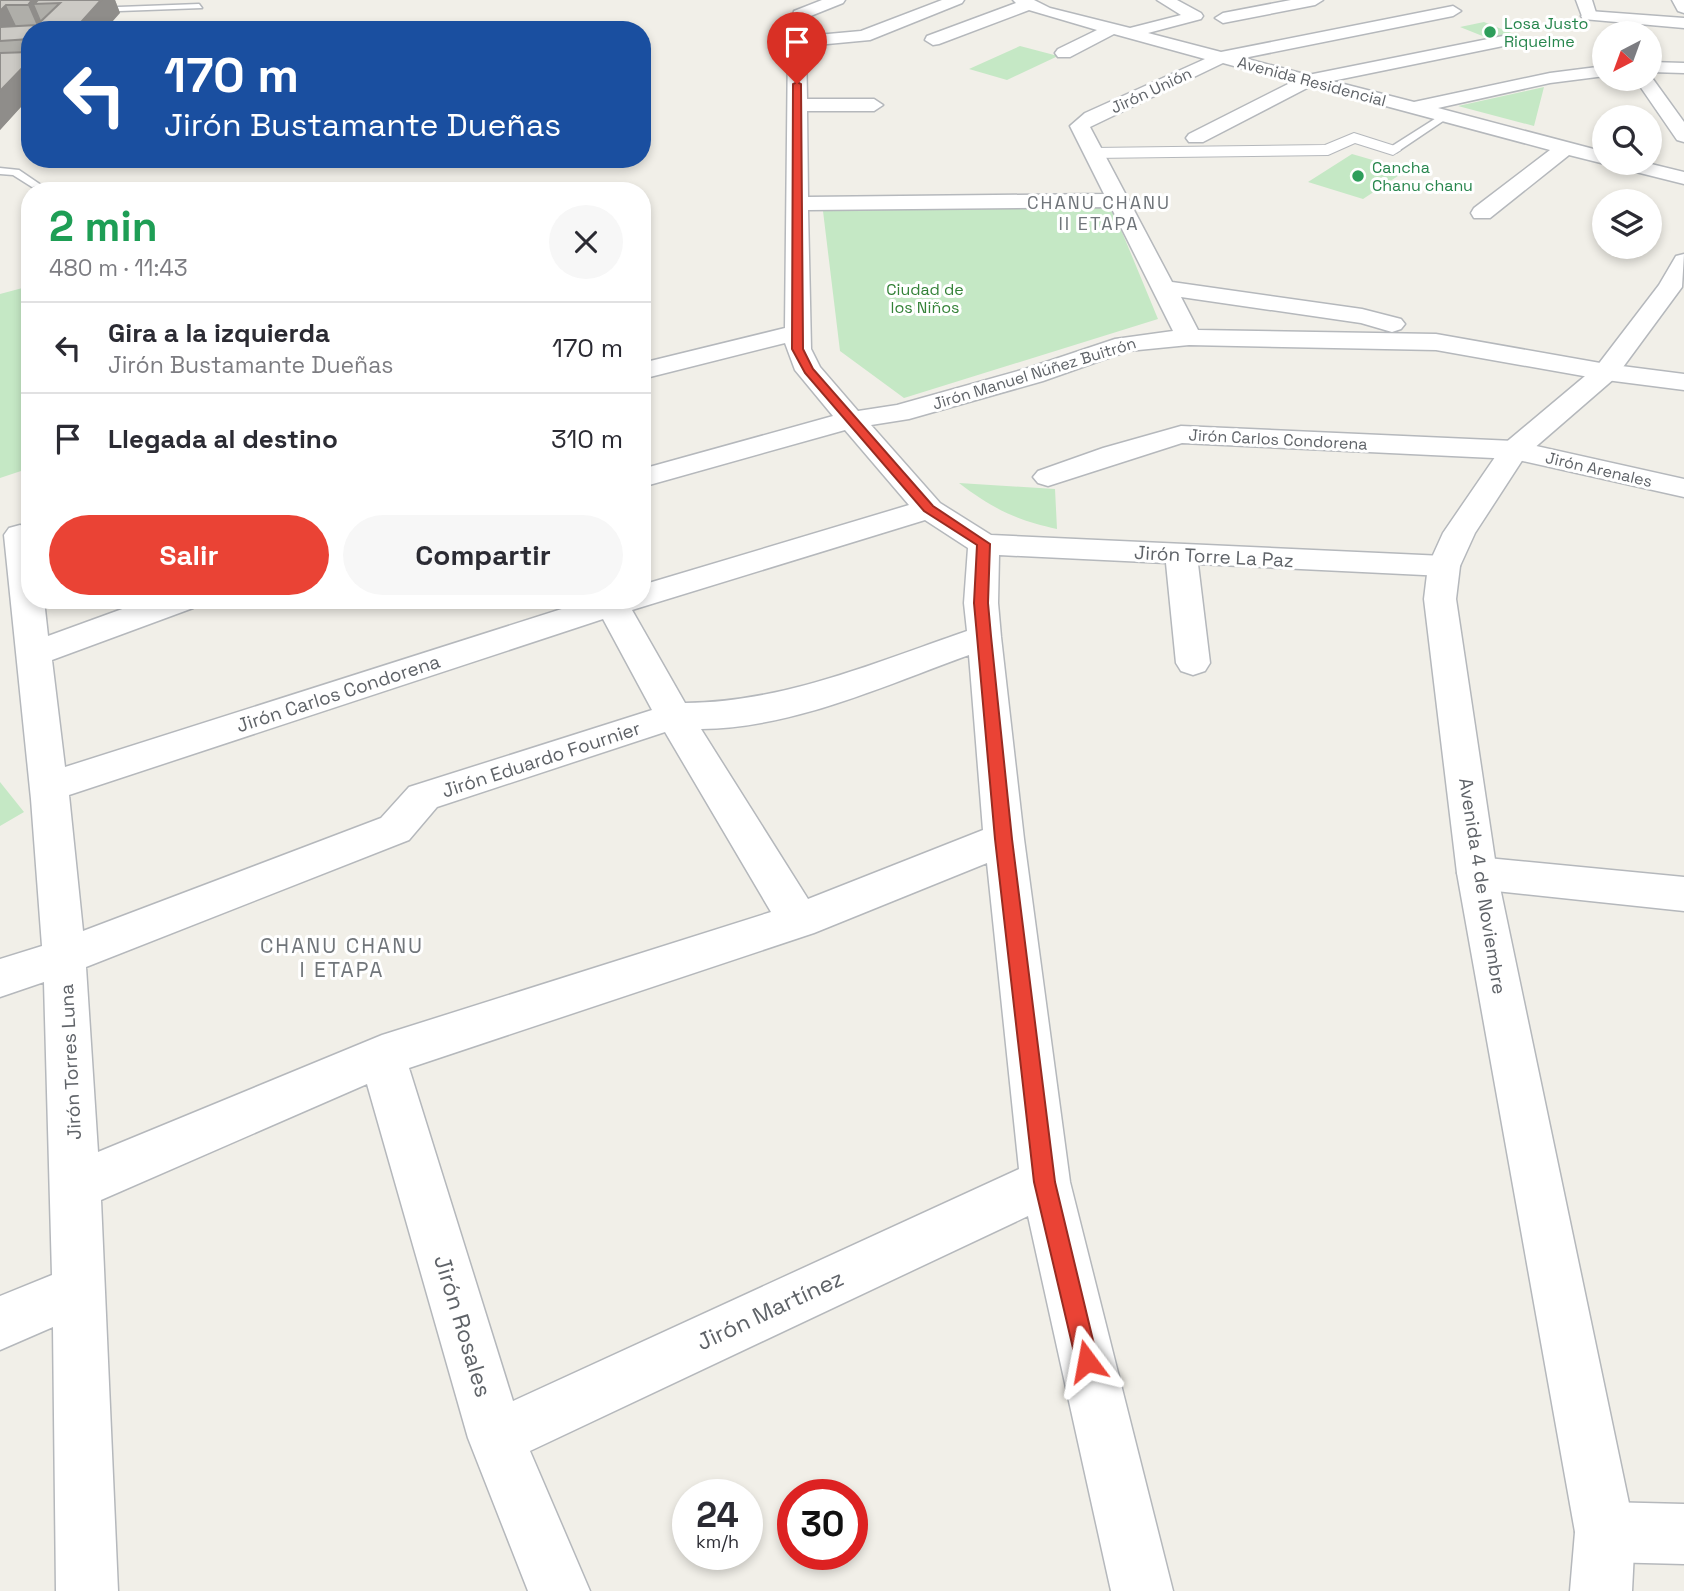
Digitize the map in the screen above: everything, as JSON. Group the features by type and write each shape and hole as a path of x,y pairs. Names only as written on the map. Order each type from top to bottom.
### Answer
{"street":[{"path":"836,0 800,14 797,42 796,204 798,349 808,370 929,509 984,544 981,603 984,636 1004,839 1045,1182 1142,1591"},
{"path":"797,42 863,36 956,0"},
{"path":"1064,53 1123,30 1195,16 1165,0"},
{"path":"1223,18 1315,0"},
{"name":"Jirón Unión","path":"1189,337 1080,126 1223,57 1453,11 1425,0"},
{"path":"1680,0 1684,8"},
{"path":"933,40 1025,2"},
{"name":"Avenida Residencial","path":"1025,2 1592,155"},
{"path":"1586,8 1684,23"},
{"path":"1196,138 1309,80 1508,40"},
{"path":"1662,67 1684,68"},
{"path":"1412,108 1550,78 1592,73"},
{"path":"1655,91 1675,113 1684,136"},
{"path":"797,105 874,105"},
{"path":"1093,153 1328,150 1354,138 1393,150"},
{"path":"1482,213 1564,148"},
{"path":"1662,173 1684,178"},
{"path":"796,204 1118,200"},
{"name":"Avenida 4 de Noviembre","path":"1601,1591 1605,1532 1477,873 1440,599 1444,566 1459,533 1514,450 1606,372 1680,275"},
{"path":"1165,288 1362,316 1403,327 1436,342"},
{"path":"651,369 796,333"},
{"name":"Jirón Manuel Núñez Buitrón","path":"651,475 850,420 899,413 1034,375 1124,344 1189,337 1436,342 1606,372 1684,382"},
{"name":"Jirón Carlos Condorena","path":"1048,477 1112,454 1181,434 1514,450"},
{"name":"Jirón Arenales","path":"1514,450 1684,488"},
{"name":"Jirón Carlos Condorena","path":"651,590 929,509"},
{"name":"Jirón Torres Luna","path":"17,536 21,566"},
{"name":"Jirón Torre La Paz","path":"984,544 1444,566"},
{"path":"1181,554 1193,663"},
{"name":"Jirón Torres Luna","path":"27,609 51,786 78,1185 87,1591"},
{"path":"33,654 156,609"},
{"name":"Jirón Carlos Condorena","path":"51,786 591,609"},
{"path":"639,609 674,716 799,921"},
{"name":"Jirón Eduardo Fournier","path":"0,978 64,957 395,829 423,797 674,716 709,718 747,713 803,700 984,636"},
{"path":"78,1185 382,1056 799,921 1004,839"},
{"path":"1477,873 1684,894"},
{"name":"Jirón Rosales","path":"382,1056 496,1438 559,1591"},
{"name":"Jirón Martínez","path":"496,1438 1045,1182"},
{"path":"0,1323 79,1290"},
{"path":"1605,1532 1684,1534"}],"lane":[{"path":"80,10 199,6"},
{"path":"1393,150 1444,117"},
{"path":"0,171 15,172 31,182"}],"green space":[{"name":"Losa Justo Riquelme","path":"1484,22 1519,36 1495,41 1460,27"},
{"path":"1020,46 1058,56 1007,80 969,69"},
{"path":"1544,87 1534,126 1458,106"},
{"name":"Cancha Chanu chanu","path":"1352,154 1407,170 1363,199 1308,182"},
{"name":"Ciudad de los Niños","path":"1110,203 1158,319 904,398 840,351 823,211"},
{"path":"21,288 21,471 0,478 0,294"},
{"path":"959,483 1055,489 1057,529 1005,512"},
{"path":"0,782 24,812 0,826"}],"building":[{"path":"0,0 32,0 28,5 6,5 0,11"},
{"path":"38,0 101,0 82,21 41,21 60,3 34,4"},
{"path":"21,26 21,40 0,41 0,27"},
{"path":"21,52 21,69 0,91 0,53"}],"place":[{"name":"Losa Justo Riquelme","path":"1490,32"},
{"name":"Cancha Chanu chanu","path":"1358,176"}],"district":[{"name":"CHANU CHANU II ETAPA","path":"1099,213"},
{"name":"CHANU CHANU I ETAPA","path":"342,958"}],"route":[{"path":"797,84 798,349 808,370 929,509 984,544 981,603 984,636 1004,839 1045,1182 1087,1361"}]}
